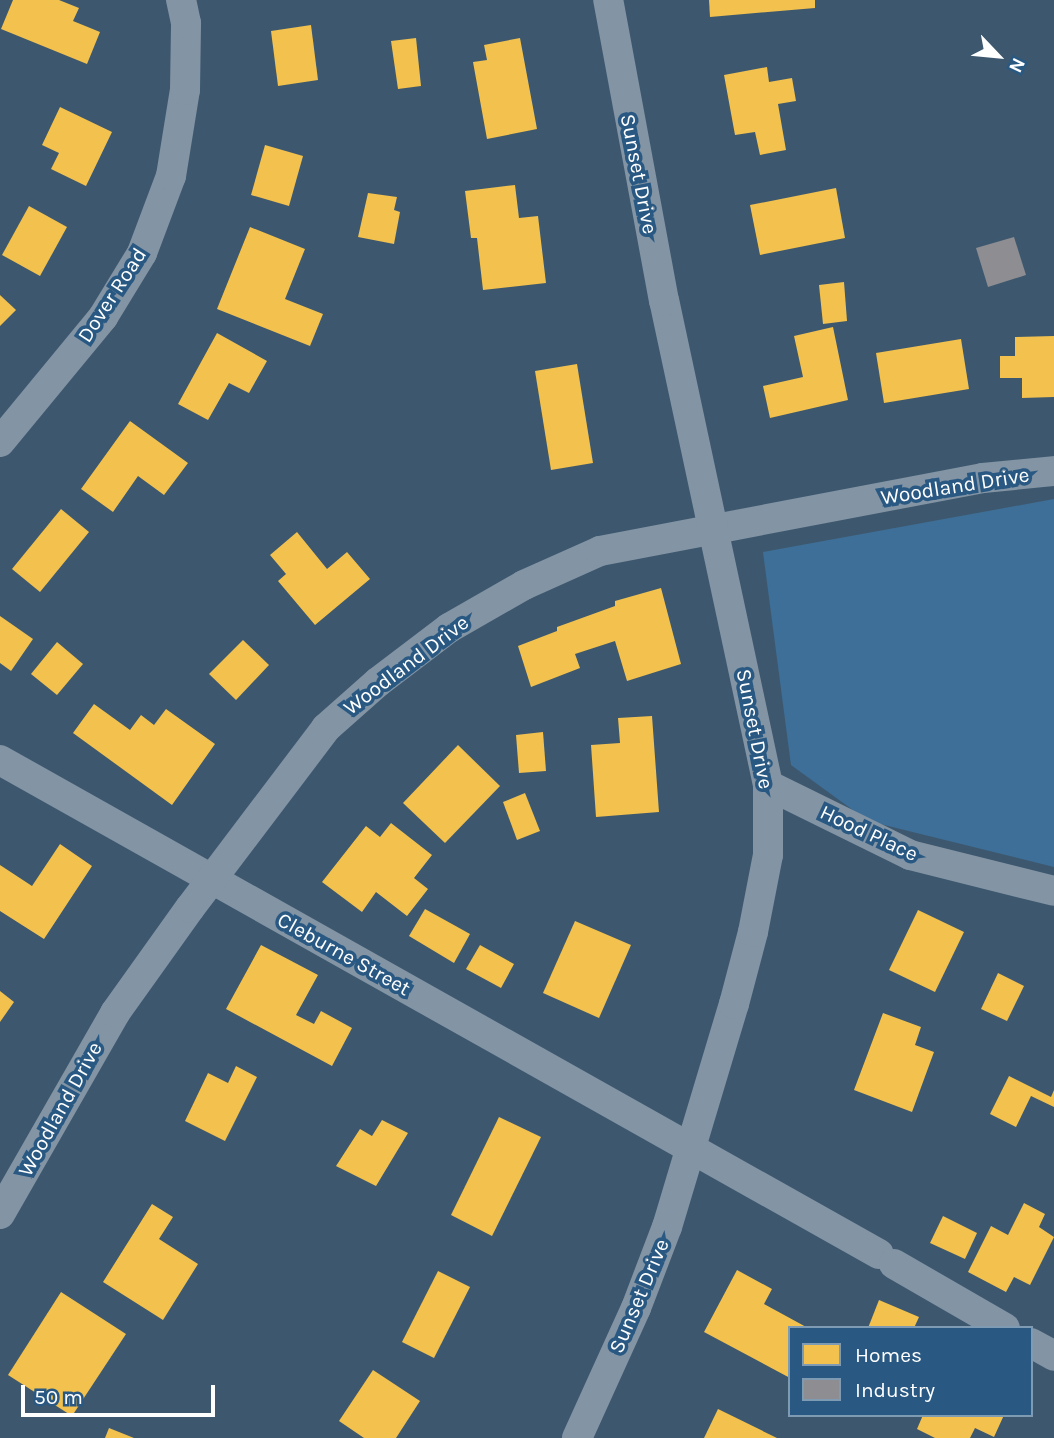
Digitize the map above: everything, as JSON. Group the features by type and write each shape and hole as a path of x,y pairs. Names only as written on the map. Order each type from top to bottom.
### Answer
{"street":[{"name":"Dover Road","path":"0,442 103,317 142,253 171,176 186,90 186,23 181,0"},
{"name":"Sunset Drive","path":"577,1438 641,1296 667,1227 753,932 768,855 768,785 641,188 608,0"},
{"name":"Woodland Drive","path":"0,1214 116,1013 210,880 326,728 378,682 449,628 524,585 600,551 983,478 1054,471"},
{"name":"Cleburne Street","path":"0,760 210,880 690,1146 1002,1326"},
{"name":"Hood Place","path":"768,785 910,855 1054,891"},
{"path":"1033,1344 1054,1356"}],"shaded area":[{"path":"1054,499 1054,867 868,821 791,765 763,552"}],"building: Homes":[{"path":"13,0 59,0 79,8 73,21 100,32 87,64 1,29"},
{"path":"709,0 815,0 815,8 710,17"},
{"path":"311,25 318,80 278,86 271,31"},
{"path":"416,38 421,86 398,89 391,41"},
{"path":"520,38 537,129 487,139 473,62 487,60 484,45"},
{"path":"767,67 769,82 792,78 796,101 778,104 786,150 760,155 755,132 735,135 724,75"},
{"path":"60,107 112,132 86,186 51,169 59,153 42,145"},
{"path":"265,145 303,156 289,206 251,195"},
{"path":"515,185 519,218 538,216 546,283 483,290 477,238 471,238 465,191"},
{"path":"836,188 845,238 760,255 750,205"},
{"path":"368,193 397,197 394,210 400,212 394,244 358,237"},
{"path":"29,206 67,227 40,276 2,255"},
{"path":"250,227 305,249 285,299 323,314 310,346 217,309"},
{"path":"844,282 847,321 823,324 819,285"},
{"path":"0,295 16,310 0,326"},
{"path":"833,327 848,400 770,418 763,386 803,377 794,336"},
{"path":"217,333 267,361 249,393 229,383 208,420 178,404"},
{"path":"1054,336 1054,397 1022,398 1022,378 1000,378 1000,356 1015,356 1015,337"},
{"path":"961,339 969,389 884,403 876,353"},
{"path":"577,364 593,463 551,470 535,371"},
{"path":"130,421 188,463 164,495 138,476 113,512 81,489"},
{"path":"61,509 89,532 40,592 12,569"},
{"path":"297,532 327,569 347,552 370,579 315,625 278,581 286,574 270,555"},
{"path":"661,588 681,664 627,681 615,641 575,654 580,668 531,687 518,646 557,631 557,627 615,606 615,601"},
{"path":"0,616 33,639 11,671 0,663"},
{"path":"243,640 269,665 236,700 209,674"},
{"path":"57,642 83,664 57,695 31,674"},
{"path":"94,704 130,730 141,715 154,725 166,709 215,744 172,805 73,733"},
{"path":"652,716 659,812 596,817 591,745 620,743 618,718"},
{"path":"543,732 546,771 519,773 516,735"},
{"path":"458,745 500,786 445,843 403,803"},
{"path":"525,793 540,831 517,840 503,802"},
{"path":"391,823 432,855 414,878 428,889 407,916 376,892 362,912 322,882 366,826 380,837"},
{"path":"60,844 92,866 44,939 0,911 0,865 32,886"},
{"path":"425,909 470,934 454,963 409,936"},
{"path":"918,910 964,932 935,992 889,970"},
{"path":"575,921 631,945 599,1018 543,993"},
{"path":"261,945 318,975 296,1015 314,1024 321,1011 352,1028 332,1066 226,1009"},
{"path":"480,945 514,964 501,988 466,969"},
{"path":"998,973 1024,986 1007,1021 981,1009"},
{"path":"0,991 14,1002 0,1022"},
{"path":"883,1013 921,1027 915,1045 934,1052 912,1112 854,1090"},
{"path":"236,1066 257,1077 225,1141 185,1121 208,1073 228,1083"},
{"path":"1009,1076 1051,1097 1054,1090 1054,1107 1031,1096 1016,1127 990,1114"},
{"path":"499,1117 541,1137 492,1236 451,1215"},
{"path":"382,1120 408,1133 376,1186 336,1166 360,1129 372,1136"},
{"path":"1024,1203 1045,1214 1039,1227 1054,1237 1030,1285 1014,1277 1006,1292 968,1272 991,1226 1008,1235"},
{"path":"152,1204 173,1217 159,1239 198,1264 163,1320 103,1282"},
{"path":"943,1216 977,1233 965,1259 930,1243"},
{"path":"737,1270 772,1289 764,1304 804,1326 788,1326 788,1377 704,1332"},
{"path":"438,1271 470,1287 434,1358 402,1342"},
{"path":"61,1292 126,1334 72,1416 8,1375"},
{"path":"879,1300 919,1317 915,1326 869,1326"},
{"path":"373,1370 420,1401 396,1438 364,1438 339,1421"},
{"path":"718,1409 777,1438 704,1438"},
{"path":"922,1417 1003,1417 994,1437 975,1428 970,1438 935,1438 917,1429"},
{"path":"109,1428 134,1438 105,1438"}],"building: Industry":[{"path":"1014,237 1026,275 988,287 976,248"}]}
